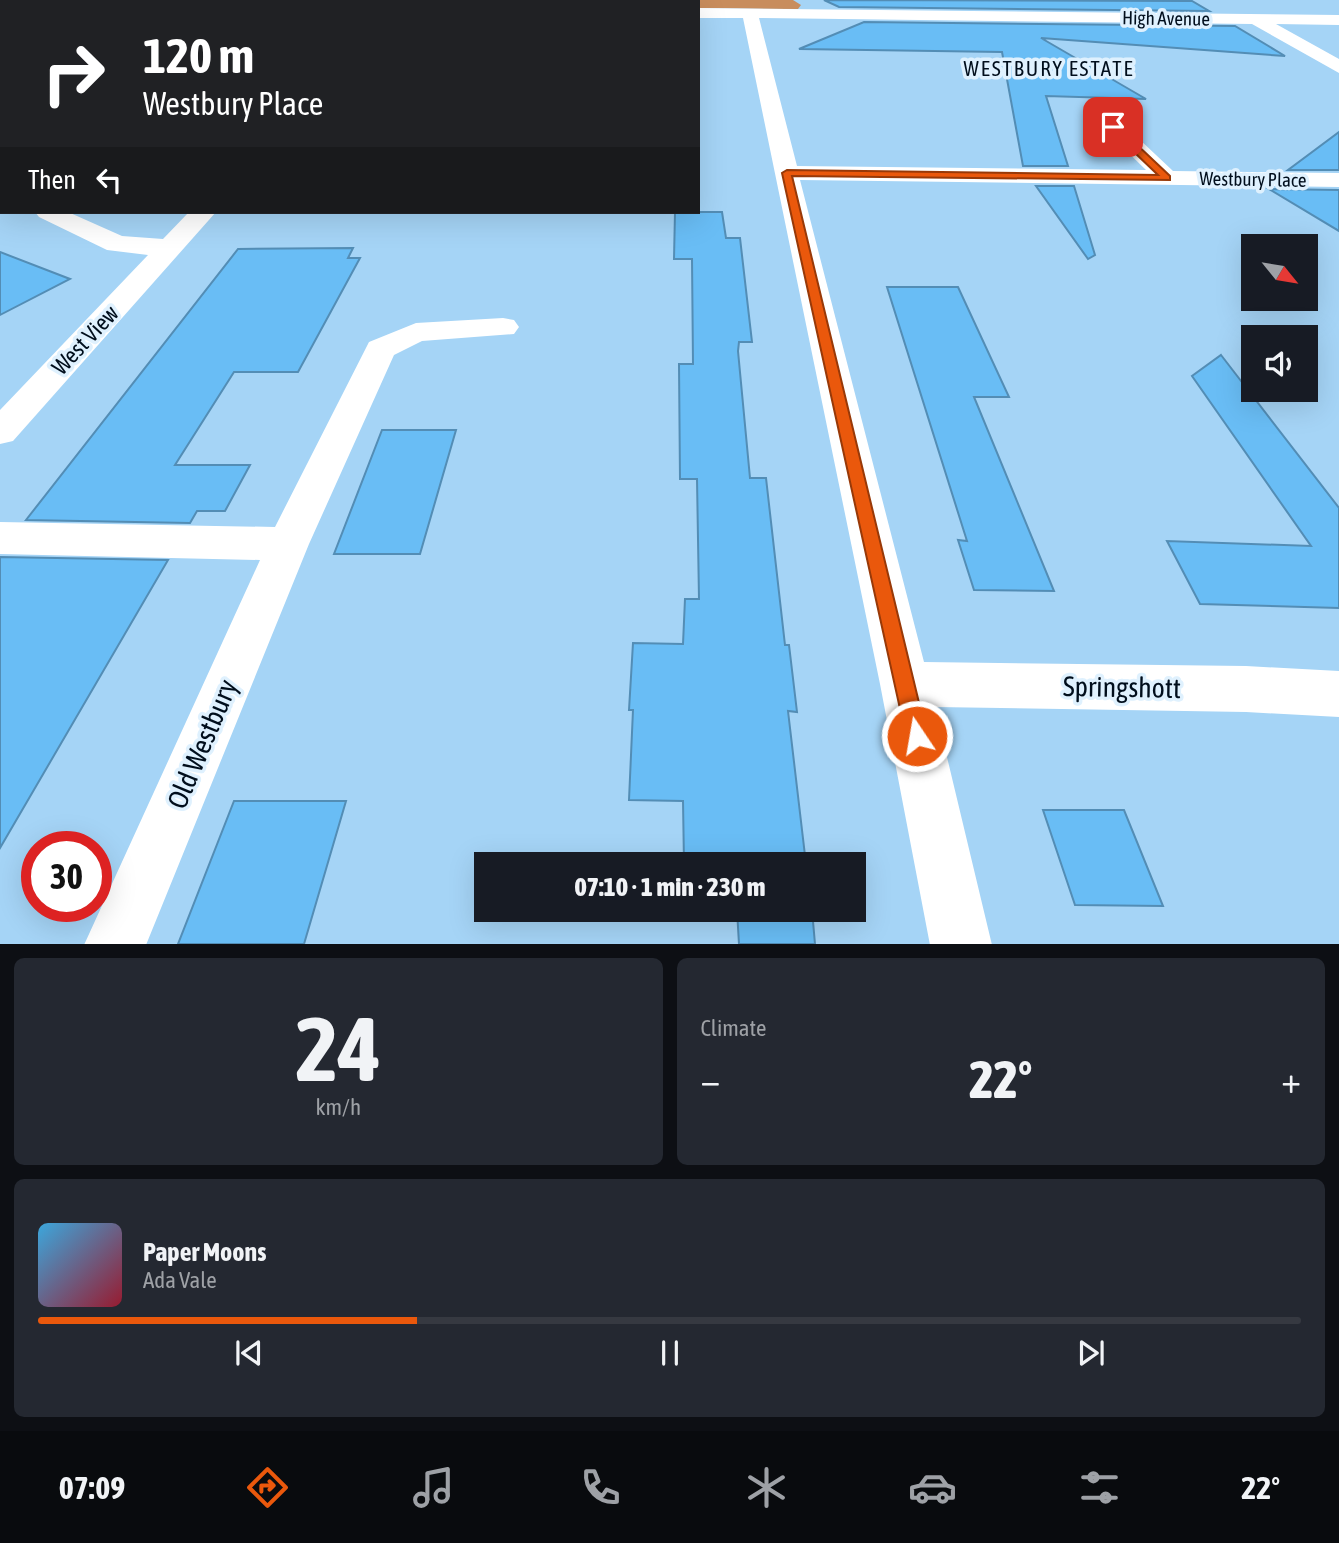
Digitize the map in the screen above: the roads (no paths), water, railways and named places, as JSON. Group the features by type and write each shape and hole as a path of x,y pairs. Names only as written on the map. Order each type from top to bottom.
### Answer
{"street":[{"name":"High Avenue","path":"700,13 1339,20"},
{"path":"750,14 905,684 961,944"},
{"path":"1253,18 1339,67"},
{"name":"Westbury Place","path":"1113,127 1167,178"},
{"name":"Westbury Place","path":"787,173 1339,180"},
{"path":"52,214 117,244 170,248"},
{"name":"West View","path":"0,432 201,214"},
{"name":"Old Westbury","path":"116,944 288,544 380,349 416,332 503,327"},
{"path":"0,538 288,544"},
{"name":"Springshott","path":"905,684 1246,689 1339,694"}],"district":[{"name":"WESTBURY ESTATE","path":"1049,69"}]}
